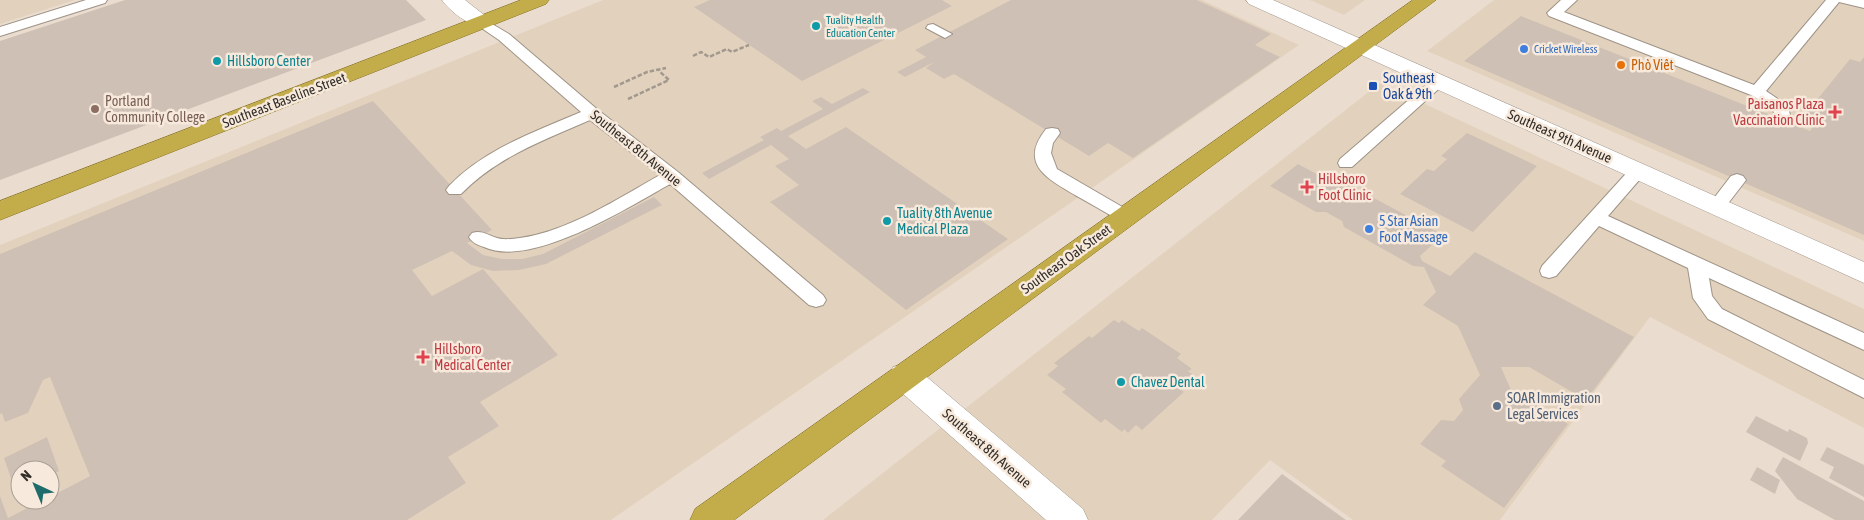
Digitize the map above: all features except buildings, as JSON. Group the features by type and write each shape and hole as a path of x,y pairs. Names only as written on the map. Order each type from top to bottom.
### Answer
{"highway":[{"name":"Southeast Baseline Street","path":"0,211 539,0"},
{"name":"Southeast Oak Street","path":"707,520 1426,0"}],"street":[{"name":"Southeast 8th Avenue","path":"452,0 482,22"},
{"name":"Southeast 9th Avenue","path":"1256,0 1864,272"},
{"name":"Southeast 8th Avenue","path":"904,376 1071,520"}],"lane":[{"path":"0,32 100,0"},
{"path":"1570,0 1554,13 1757,92 1780,106 1783,112 1783,120"},
{"path":"1757,92 1833,0"},
{"path":"1844,0 1864,4"},
{"name":"Southeast 8th Avenue","path":"482,22 504,37 592,113 672,176 816,300"},
{"path":"1346,164 1438,82"},
{"path":"455,190 464,179 495,158 592,113"},
{"path":"1052,133 1044,142 1041,152 1044,163 1052,173 1125,216"},
{"path":"1549,271 1638,171"},
{"path":"478,237 495,246 511,247 546,240 672,176"},
{"path":"1716,206 1737,180"},
{"path":"1597,218 1864,342"},
{"path":"1697,265 1703,298 1716,314 1864,390"}],"path":[{"path":"693,56 701,52 709,57 727,49 732,52 749,45"},
{"path":"614,87 647,72 666,68"},
{"path":"628,99 669,80 659,71"}],"shaded area":[{"path":"0,0 75,0 0,24"},
{"name":"Hillsboro Medical Center","path":"603,0 1202,0 1299,45 611,520 0,520 0,245"},
{"path":"1310,0 1365,0 1344,15"},
{"path":"1494,0 1864,0 1864,241 1427,51"},
{"path":"1380,83 1864,309 1864,428 1650,317 1500,520 1353,520 1270,460 1212,520 823,520"}],"place":[{"name":"Tuality Health Education Center","path":"816,26"},
{"name":"Cricket Wireless","path":"1524,49"},
{"name":"Hillsboro Center","path":"217,61"},
{"name":"Phò Viêt","path":"1621,65"},
{"name":"Southeast Oak & 9th","path":"1373,86"},
{"name":"Portland Community College","path":"95,109"},
{"name":"Paisanos Plaza Vaccination Clinic","path":"1835,112"},
{"name":"Hillsboro Foot Clinic","path":"1307,187"},
{"name":"Tuality 8th Avenue Medical Plaza","path":"887,221"},
{"name":"5 Star Asian Foot Massage","path":"1369,229"},
{"name":"Hillsboro Medical Center","path":"423,357"},
{"name":"Chavez Dental","path":"1121,382"},
{"name":"SOAR Immigration Legal Services","path":"1497,406"}]}
